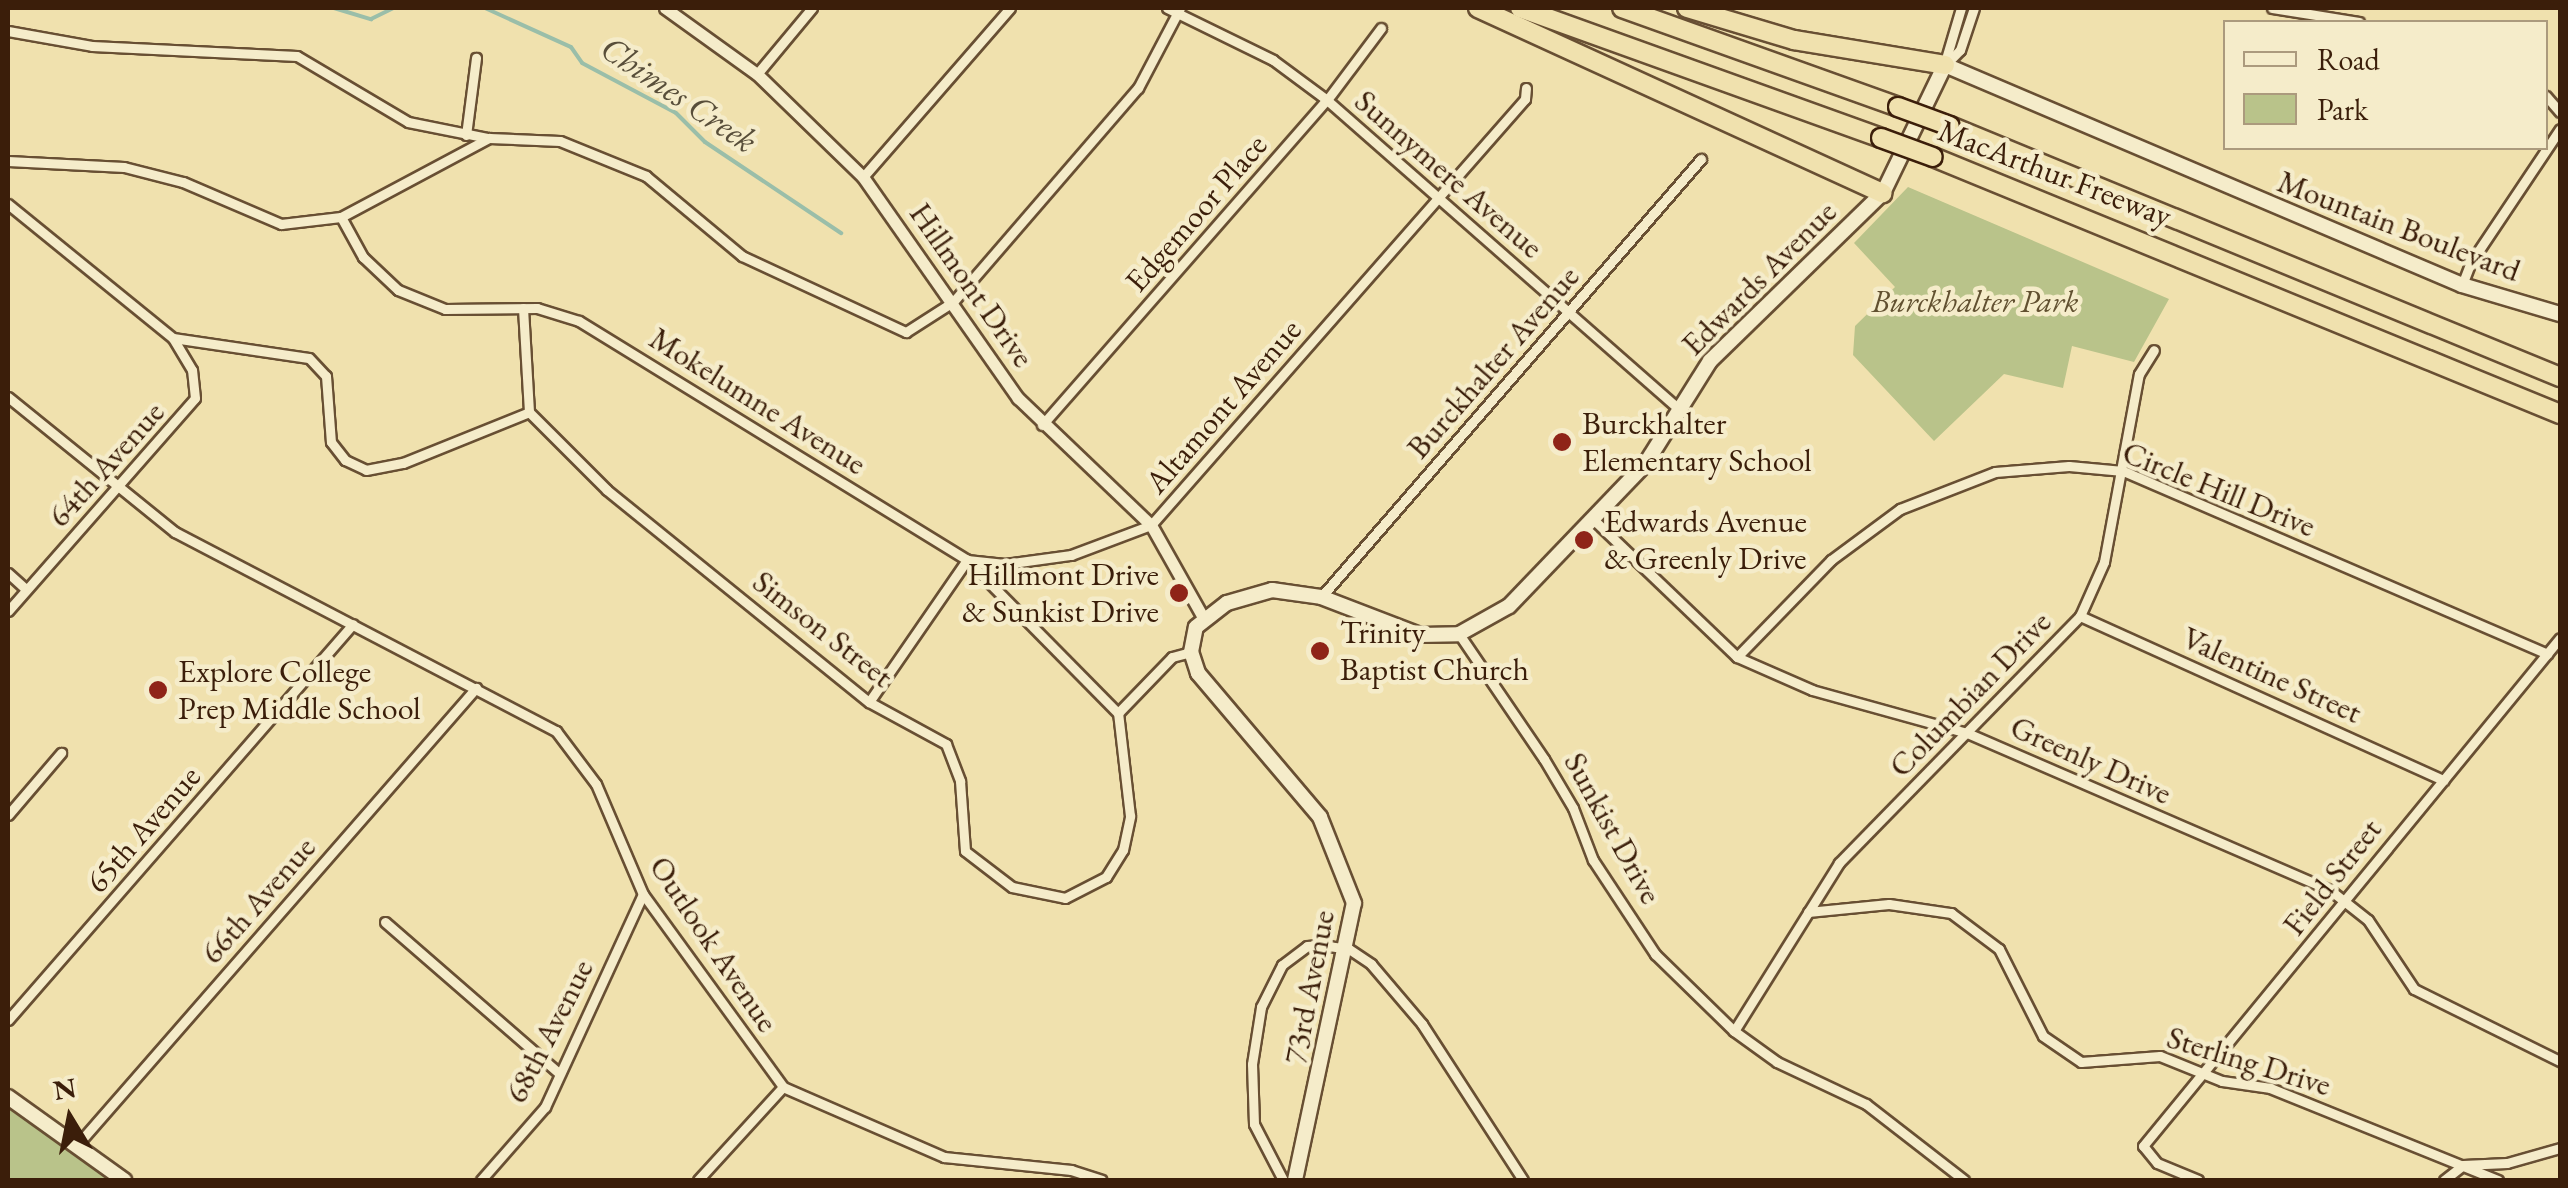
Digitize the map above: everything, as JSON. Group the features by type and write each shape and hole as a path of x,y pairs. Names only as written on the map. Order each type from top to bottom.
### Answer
{"highway":[{"path":"1478,8 1883,193"},
{"name":"MacArthur Freeway","path":"1520,8 1933,157 2560,414"},
{"name":"MacArthur Freeway","path":"1622,8 1950,126 2560,377"},
{"path":"1687,8 1794,40 1945,65"}],"main road":[{"name":"Edwards Avenue","path":"1458,634 1509,606 1593,520 1655,451 1710,361 1883,193 1945,65"},
{"name":"Mountain Boulevard","path":"1945,65 2462,284 2560,314"},
{"path":"1191,652 1204,619 1250,594 1321,597 1396,630 1458,634"},
{"name":"73rd Avenue","path":"1191,652 1198,673 1299,787 1339,852 1354,903 1349,949 1295,1180"},
{"path":"8,1098 124,1180"}],"street":[{"name":"Hillmont Drive","path":"665,8 757,74 863,177 1042,425 1114,484 1151,525 1204,619"},
{"path":"757,74 812,8"},
{"path":"863,177 1010,8"},
{"name":"Sunnymere Avenue","path":"1167,8 1179,10 1273,60 1327,100 1678,408"},
{"path":"1945,65 1961,8"},
{"path":"1945,65 1960,50 1974,8"},
{"path":"2272,8 2347,20"},
{"path":"8,31 92,46 296,56 408,122 489,138 560,141 616,159 742,256 884,327 917,329 953,302 1138,88 1179,10"},
{"name":"Edgemoor Place","path":"1042,425 1327,100 1381,28"},
{"path":"466,135 476,58"},
{"name":"Altamont Avenue","path":"967,560 1005,564 1072,555 1151,525 1524,99 1526,88"},
{"path":"8,162 124,167 183,182 281,224 341,217 489,138"},
{"path":"2462,284 2470,262 2546,150"},
{"name":"Burckhalter Avenue","path":"1321,597 1701,159"},
{"path":"8,204 174,338 309,358 326,376 331,442 345,460 366,470 403,463 529,412 523,308"},
{"name":"Mokelumne Avenue","path":"341,217 364,257 398,290 445,309 523,308 562,314 598,330 967,560 1118,713"},
{"name":"64th Avenue","path":"8,612 195,398 192,370 174,338"},
{"name":"Columbian Drive","path":"1734,1031 1839,863 2080,616 2104,562 2139,374 2154,350"},
{"name":"Outlook Avenue","path":"8,397 175,532 556,731 578,753 643,894 782,1087"},
{"name":"Simson Street","path":"529,412 607,490 869,702 946,744 960,781 962,838 971,862 1012,887 1065,898 1106,877 1129,832 1118,713"},
{"name":"Circle Hill Drive","path":"1737,657 1853,541 1923,497 2018,467 2123,470 2547,654"},
{"name":"Greenly Drive","path":"1593,520 1737,657 1812,690 1967,733 2344,900 2368,920 2414,989 2560,1061"},
{"path":"869,702 967,560"},
{"path":"8,572 26,589"},
{"name":"Valentine Street","path":"2080,616 2444,780"},
{"name":"65th Avenue","path":"8,1020 352,624"},
{"name":"Sunkist Drive","path":"1458,634 1544,759 1573,808 1592,860 1656,954 1734,1031 1777,1062 1866,1104 1964,1180"},
{"name":"Field Street","path":"2198,1180 2157,1162 2143,1146 2560,638"},
{"path":"1118,713 1172,657 1191,652"},
{"name":"66th Avenue","path":"77,1145 476,688"},
{"path":"8,815 61,753"},
{"name":"68th Avenue","path":"482,1180 545,1106 643,894"},
{"name":"Sterling Drive","path":"1808,912 1889,904 1951,913 1999,949 2043,1036 2062,1052 2100,1064 2160,1056 2200,1073 2270,1088 2498,1180"},
{"path":"385,922 559,1073"},
{"path":"1283,1180 1254,1124 1252,1064 1260,1007 1295,953 1320,945 1349,949 1422,1024 1523,1180"},
{"path":"698,1180 782,1087 944,1157 1071,1170 1101,1180"},
{"path":"2444,1180 2463,1166 2560,1148"}],"green space":[{"name":"Burckhalter Park","path":"1908,187 2169,299 2134,362 2072,346 2063,388 2004,374 1934,441 1853,355 1855,326 1895,287 1854,243"},
{"path":"8,1105 82,1153 110,1180 8,1180"}],"waterway":[{"name":"Chimes Creek","path":"334,8 371,19 394,8"},
{"name":"Chimes Creek","path":"464,8 474,8"},
{"name":"Chimes Creek","path":"485,8 571,47 582,63 676,113 705,142 841,233"}],"place":[{"name":"Burckhalter Elementary School","path":"1562,442"},
{"name":"Edwards Avenue & Greenly Drive","path":"1584,540"},
{"name":"Hillmont Drive & Sunkist Drive","path":"1179,593"},
{"name":"Trinity Baptist Church","path":"1320,651"},
{"name":"Explore College Prep Middle School","path":"158,690"}]}
